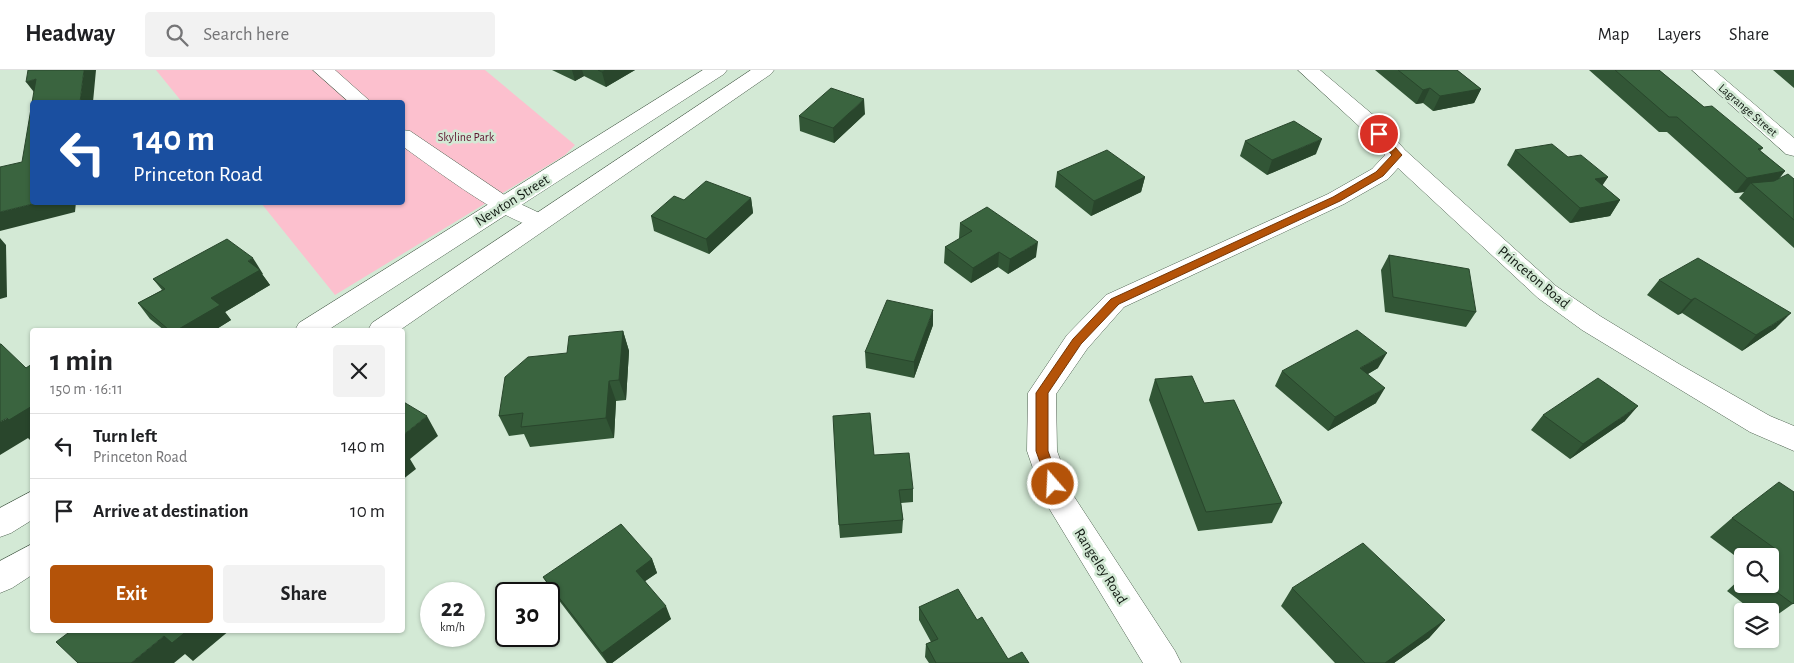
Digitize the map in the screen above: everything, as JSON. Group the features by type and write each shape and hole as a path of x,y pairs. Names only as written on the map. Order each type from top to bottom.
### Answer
{"street":[{"path":"323,70 359,100"},
{"name":"Newton Street","path":"311,328 717,70"},
{"path":"384,328 764,70"},
{"name":"Princeton Road","path":"1308,70 1370,124 1397,155 1547,292 1590,323 1669,372 1760,424 1794,439"},
{"name":"Lagrange Street","path":"1702,70 1794,149"},
{"path":"405,138 504,205 540,222"},
{"name":"Rangeley Road","path":"1163,663 1059,500 1042,451 1042,393 1077,342 1115,302 1336,199 1380,174 1397,155"},
{"path":"0,524 30,505"},
{"path":"0,578 30,559"}],"green space":[{"name":"Skyline Park","path":"156,70 485,70 575,145 565,155 335,295 263,205 405,205 405,100 180,100"}],"building":[{"path":"28,70 84,70 80,100 32,100 36,79 26,82"},
{"path":"1398,70 1457,70 1481,89 1440,96 1430,88 1423,90"},
{"path":"1615,70 1659,70 1704,107 1712,106 1763,148 1758,149 1785,171 1747,178 1677,117 1669,117"},
{"path":"831,88 864,99 833,128 799,116"},
{"path":"30,115 30,205 0,212 0,167 22,162"},
{"path":"1294,121 1322,139 1272,160 1245,141"},
{"path":"1552,144 1568,157 1581,155 1608,177 1595,179 1620,200 1580,208 1515,150"},
{"path":"1107,150 1145,177 1094,201 1057,172"},
{"path":"1788,174 1794,179 1794,220 1751,183 1774,181"},
{"path":"706,181 751,198 706,239 651,216 674,196 684,200"},
{"path":"987,207 1038,242 1010,259 999,252 973,268 945,247 972,231 960,223"},
{"path":"227,239 253,258 248,261 260,270 211,298 220,305 180,328 167,328 138,303 165,289 153,279"},
{"path":"1389,255 1469,269 1476,312 1393,297"},
{"path":"1698,258 1791,313 1756,335 1695,298 1691,300 1659,280"},
{"path":"887,300 933,310 914,362 865,352"},
{"path":"1357,330 1387,353 1360,368 1385,388 1335,417 1282,371"},
{"path":"623,331 619,380 609,381 606,418 521,427 523,413 499,416 505,377 528,357 567,353 569,336"},
{"path":"1,344 26,368 30,365 30,407 9,420 7,418 0,422"},
{"path":"1192,376 1204,403 1234,400 1282,503 1206,512 1155,379"},
{"path":"1598,378 1638,406 1583,444 1543,415"},
{"path":"405,403 427,416 405,434"},
{"path":"870,413 874,455 909,453 913,489 899,490 903,520 839,525 833,416"},
{"path":"1779,482 1794,492 1793,604 1778,593 1779,548 1774,548 1732,518"},
{"path":"621,524 652,559 636,571 666,606 602,653 560,599 560,582 547,582 543,577"},
{"path":"1363,543 1445,620 1385,663 1365,663 1292,588"},
{"path":"958,589 977,620 982,617 1008,659 1022,652 1029,663 936,663 926,644 938,639 919,607"},
{"path":"68,633 184,633 172,643 164,636 131,663 78,663 56,642"}],"route":[{"path":"1053,484 1042,451 1042,393 1077,342 1115,302 1336,199 1380,174 1397,155 1379,134"}]}
